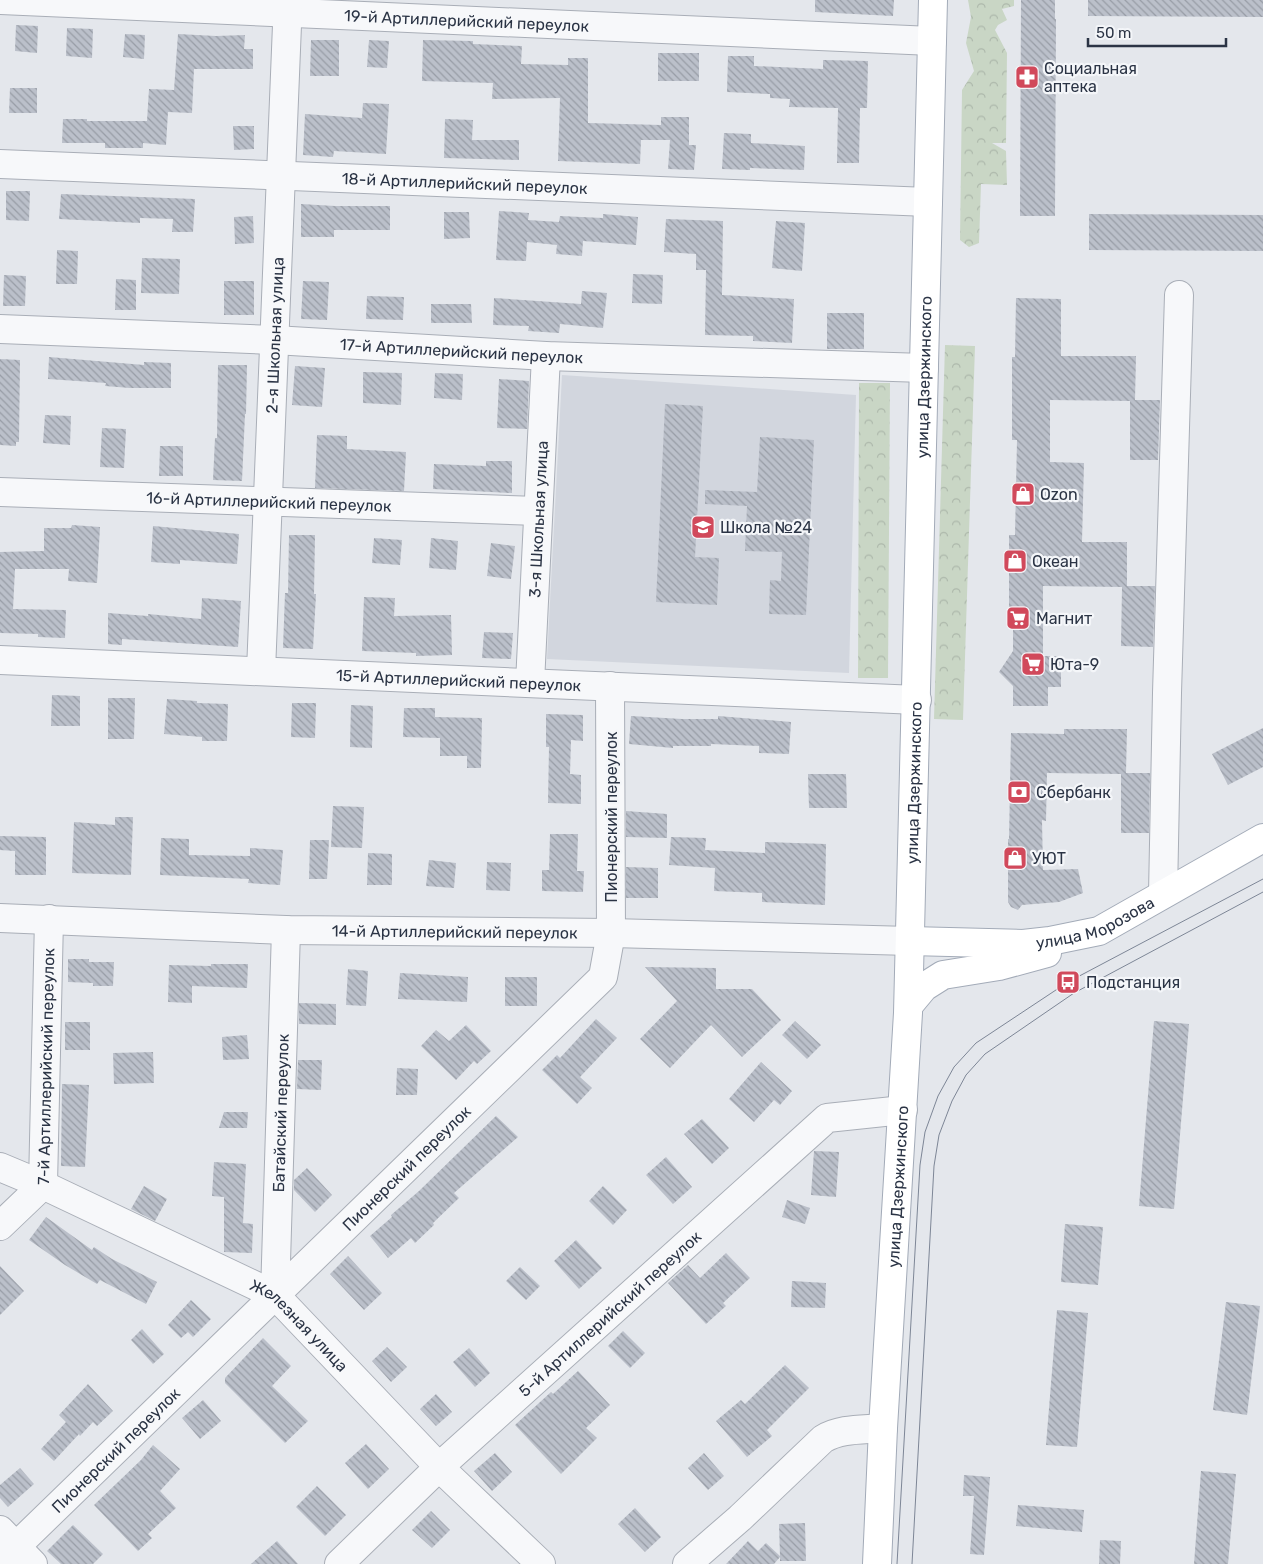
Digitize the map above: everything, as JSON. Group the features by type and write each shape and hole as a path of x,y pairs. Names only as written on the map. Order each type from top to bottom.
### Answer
{"main road":[{"name":"улица Дзержинского","path":"877,1564 883,1428 908,1005 933,0"},
{"name":"улица Морозова","path":"910,941 1024,944 1099,931 1263,838"},
{"path":"908,1005 924,988 944,975 999,966 1036,957 1099,931"}],"street":[{"name":"19-й Артиллерийский переулок","path":"1,0 288,6 932,41"},
{"name":"2-я Школьная улица","path":"261,671 288,6"},
{"name":"18-й Артиллерийский переулок","path":"0,164 928,202"},
{"path":"1163,894 1179,296"},
{"name":"17-й Артиллерийский переулок","path":"0,329 274,340 546,356 924,368"},
{"name":"3-я Школьная улица","path":"530,683 546,356"},
{"name":"16-й Артиллерийский переулок","path":"0,492 538,511"},
{"name":"15-й Артиллерийский переулок","path":"0,660 917,700"},
{"name":"Пионерский переулок","path":"12,1551 603,977 611,933 610,686"},
{"name":"14-й Артиллерийский переулок","path":"0,918 286,930 611,933 910,941"},
{"name":"7-й Артиллерийский переулок","path":"0,1226 43,1185 50,919"},
{"name":"Батайский переулок","path":"275,1295 286,930"},
{"name":"5-й Артиллерийский переулок","path":"340,1564 439,1467 827,1118 903,1110"},
{"name":"Железная улица","path":"0,1167 43,1185 275,1295 439,1467 541,1564"},
{"path":"687,1564 740,1518 823,1439 832,1433 883,1428"}],"shaded area":[{"name":"Школа №24","path":"562,375 856,395 849,673 547,659"}],"green space":[{"path":"968,0 1014,0 1014,6 1002,9 1007,20 998,25 995,30 1007,53 1006,143 992,143 1006,151 1007,185 981,184 979,243 969,247 960,240 962,90 974,71 966,43 971,17"},
{"path":"945,345 975,346 963,720 934,719"},
{"path":"859,383 890,383 888,678 858,678"}],"building":[{"path":"815,0 894,0 893,16 815,12"},
{"path":"1021,0 1055,0 1055,216 1020,216"},
{"path":"1088,0 1263,0 1263,17 1088,16"},
{"path":"16,25 38,26 37,53 15,51"},
{"path":"67,28 93,29 92,58 66,56"},
{"path":"125,34 145,35 144,59 123,57"},
{"path":"178,34 245,35 244,49 253,49 253,69 194,69 192,113 168,112 166,145 143,143 143,148 105,148 105,143 62,143 63,119 147,121 149,89 174,90"},
{"path":"311,40 339,40 339,76 310,76"},
{"path":"369,40 389,41 387,68 367,67"},
{"path":"423,40 473,41 473,44 522,46 521,64 568,65 568,58 588,58 588,123 661,125 661,117 689,117 689,145 696,145 694,170 668,169 670,140 641,140 640,164 558,161 560,98 492,99 493,83 422,81"},
{"path":"658,53 699,53 699,81 658,81"},
{"path":"728,56 754,56 754,66 823,69 823,60 868,61 867,108 860,108 859,163 837,163 838,108 789,107 790,99 770,98 770,94 727,92"},
{"path":"10,88 37,88 37,113 9,113"},
{"path":"363,103 389,104 386,154 334,151 333,157 303,155 305,114 362,118"},
{"path":"445,119 473,120 472,140 519,140 519,160 444,158"},
{"path":"233,126 254,126 254,149 234,150"},
{"path":"724,133 751,134 751,143 805,146 804,170 722,169"},
{"path":"6,191 30,191 29,221 6,220"},
{"path":"61,194 195,199 193,232 172,232 173,219 140,218 140,223 59,219"},
{"path":"301,204 390,206 390,230 334,230 334,237 301,237"},
{"path":"499,211 529,213 528,220 559,222 560,216 603,218 603,214 638,217 636,245 583,241 582,256 556,254 557,245 527,242 526,261 496,260"},
{"path":"444,212 469,212 470,238 444,239"},
{"path":"1089,214 1263,215 1263,251 1089,250"},
{"path":"253,216 254,243 235,244 234,217"},
{"path":"666,219 723,221 722,295 794,299 792,343 753,341 753,336 705,335 706,270 696,270 696,254 664,252"},
{"path":"776,221 805,223 802,271 772,268"},
{"path":"57,250 78,251 77,284 56,284"},
{"path":"142,258 180,259 179,294 141,293"},
{"path":"633,274 663,275 662,304 632,303"},
{"path":"4,275 26,276 25,306 3,306"},
{"path":"116,279 136,280 136,310 115,310"},
{"path":"224,281 254,281 254,315 224,315"},
{"path":"303,281 329,282 327,320 301,319"},
{"path":"582,291 607,293 603,328 560,324 559,333 528,331 529,326 493,325 494,298 581,304"},
{"path":"367,296 404,297 403,320 366,319"},
{"path":"1016,298 1061,299 1061,356 1136,356 1135,400 1160,400 1158,460 1130,460 1130,401 1050,400 1050,462 1084,463 1082,542 1127,542 1127,586 1155,586 1153,647 1121,646 1122,587 1043,586 1043,656 1061,656 1061,687 1048,687 1048,706 1013,706 1013,686 999,672 1013,651 1013,629 1009,629 1009,535 1015,535 1017,440 1012,440 1012,357 1015,357"},
{"path":"431,304 471,304 472,323 431,323"},
{"path":"827,313 864,313 864,349 827,349"},
{"path":"49,357 144,365 144,362 171,363 171,388 130,388 105,386 106,383 48,379"},
{"path":"0,359 20,360 19,442 16,442 16,446 0,445"},
{"path":"218,365 247,365 242,481 213,480 215,438 217,438"},
{"path":"295,366 325,368 322,407 292,405"},
{"path":"363,372 402,373 401,405 363,403"},
{"path":"435,373 463,374 462,400 434,398"},
{"path":"499,379 529,381 527,429 497,428"},
{"path":"665,404 703,406 695,557 719,558 717,605 656,602"},
{"path":"45,415 71,416 70,445 43,443"},
{"path":"102,428 126,429 124,468 100,467"},
{"path":"317,435 347,436 347,449 406,452 404,491 315,488"},
{"path":"760,437 814,440 806,615 769,614 770,580 781,581 782,552 745,551 747,506 705,504 705,490 757,492"},
{"path":"160,446 183,446 183,476 159,476"},
{"path":"486,461 512,461 512,493 433,489 434,464 486,466"},
{"path":"72,525 100,527 97,583 68,581 69,569 15,569 13,609 66,610 65,638 38,637 38,634 0,633 0,552 44,551 44,528 71,528"},
{"path":"153,526 239,534 237,564 180,560 180,564 151,562"},
{"path":"289,535 315,535 314,594 316,594 313,649 283,648 285,593 288,593"},
{"path":"374,538 402,540 400,565 372,563"},
{"path":"431,538 458,541 456,570 429,568"},
{"path":"491,543 515,546 511,579 487,576"},
{"path":"364,597 395,598 394,616 451,615 452,655 416,656 416,653 362,651"},
{"path":"202,598 241,601 238,647 122,639 122,645 108,644 108,613 148,616 148,614 201,619"},
{"path":"484,632 513,633 511,659 482,658"},
{"path":"52,695 80,696 80,726 51,726"},
{"path":"108,698 135,698 134,739 108,739"},
{"path":"167,699 197,701 197,703 228,704 227,741 202,741 202,737 164,734"},
{"path":"292,703 316,703 315,738 291,737"},
{"path":"351,705 373,706 372,748 350,747"},
{"path":"404,708 435,708 435,717 482,718 481,768 467,768 467,756 440,756 440,738 403,737"},
{"path":"546,714 583,715 583,741 571,740 570,774 581,775 581,804 548,803 549,747 546,747"},
{"path":"631,716 718,719 718,716 791,722 789,754 759,753 759,746 711,744 711,746 673,746 673,748 629,744"},
{"path":"1263,728 1263,767 1228,785 1212,754"},
{"path":"1064,729 1127,729 1126,773 1150,773 1149,833 1121,833 1121,774 1047,773 1046,821 1042,820 1043,870 1078,869 1083,893 1059,902 1022,905 1018,910 1011,907 1008,902 1011,733 1064,734"},
{"path":"808,774 846,774 847,808 809,808"},
{"path":"333,806 364,807 362,848 331,847"},
{"path":"626,811 667,814 667,838 626,837"},
{"path":"115,817 133,817 131,875 72,873 74,822 115,825"},
{"path":"550,834 578,834 577,871 584,871 583,892 542,891 542,870 549,870"},
{"path":"0,836 46,837 46,875 15,875 15,851 0,850"},
{"path":"671,837 706,838 705,850 765,853 765,842 826,844 825,905 762,902 762,893 714,891 715,868 669,865"},
{"path":"161,838 189,839 189,855 250,856 250,848 283,850 280,885 248,883 249,879 160,875"},
{"path":"310,840 329,840 327,879 309,879"},
{"path":"368,853 392,854 392,885 367,885"},
{"path":"429,860 456,863 454,888 426,886"},
{"path":"487,862 511,863 510,891 486,890"},
{"path":"626,867 658,868 658,898 626,898"},
{"path":"68,959 89,959 89,962 114,962 113,986 93,986 93,983 68,982"},
{"path":"211,964 248,964 247,988 192,986 192,1003 168,1002 169,965 211,966"},
{"path":"645,967 716,968 716,989 752,989 781,1020 742,1057 711,1025 670,1068 640,1039 677,1001"},
{"path":"348,969 368,971 366,1006 346,1005"},
{"path":"400,973 468,977 467,1002 398,999"},
{"path":"505,977 537,977 537,1006 505,1006"},
{"path":"299,1003 336,1004 336,1025 299,1024"},
{"path":"596,1019 617,1038 580,1077 592,1088 577,1104 542,1070 557,1055 560,1058"},
{"path":"795,1021 821,1045 807,1059 782,1035"},
{"path":"1154,1021 1189,1024 1174,1209 1139,1206"},
{"path":"65,1022 90,1022 90,1050 65,1050"},
{"path":"466,1025 491,1051 477,1064 474,1061 456,1080 421,1046 436,1030 449,1041"},
{"path":"247,1035 249,1059 223,1060 222,1037"},
{"path":"153,1052 154,1083 114,1084 113,1053"},
{"path":"298,1060 322,1060 321,1090 297,1089"},
{"path":"761,1062 792,1091 780,1105 774,1100 754,1122 729,1099"},
{"path":"397,1068 418,1069 417,1095 396,1095"},
{"path":"62,1084 89,1085 85,1167 61,1166"},
{"path":"224,1112 248,1112 247,1128 219,1128"},
{"path":"496,1116 518,1137 454,1193 459,1198 415,1243 411,1238 388,1258 370,1236"},
{"path":"702,1119 729,1148 712,1164 684,1134"},
{"path":"814,1151 839,1152 836,1197 811,1195"},
{"path":"666,1157 692,1187 673,1204 646,1175"},
{"path":"214,1162 246,1164 243,1223 253,1224 252,1253 224,1252 224,1197 212,1196"},
{"path":"307,1168 332,1195 315,1212 294,1190 294,1180"},
{"path":"144,1186 167,1199 155,1221 131,1209"},
{"path":"603,1186 627,1210 613,1225 589,1201"},
{"path":"787,1200 810,1208 805,1224 782,1217"},
{"path":"46,1217 92,1250 94,1247 112,1259 157,1282 146,1304 100,1280 97,1284 29,1240"},
{"path":"1065,1224 1103,1227 1098,1285 1061,1282"},
{"path":"576,1240 602,1268 579,1289 554,1261"},
{"path":"726,1253 750,1278 723,1303 726,1306 706,1324 668,1283 688,1265 700,1278"},
{"path":"348,1256 382,1293 364,1310 330,1274"},
{"path":"0,1266 24,1291 0,1315"},
{"path":"520,1267 540,1286 526,1300 506,1281"},
{"path":"792,1281 826,1283 825,1308 791,1307"},
{"path":"191,1300 211,1319 193,1337 188,1332 181,1338 168,1325"},
{"path":"1226,1302 1260,1306 1247,1415 1213,1410"},
{"path":"1057,1310 1088,1313 1077,1447 1046,1445"},
{"path":"142,1329 164,1354 153,1364 131,1340"},
{"path":"623,1331 645,1353 630,1368 608,1346"},
{"path":"263,1338 291,1366 272,1386 308,1421 285,1443 225,1383 225,1378"},
{"path":"387,1347 407,1367 391,1382 372,1361"},
{"path":"469,1348 490,1373 475,1387 453,1362"},
{"path":"785,1365 809,1388 767,1430 772,1436 747,1457 716,1421 741,1400 745,1404"},
{"path":"578,1371 610,1405 586,1428 597,1438 561,1474 515,1425 551,1392 553,1394"},
{"path":"88,1384 113,1411 97,1426 93,1422 54,1461 41,1449 66,1422 59,1415"},
{"path":"436,1394 452,1412 436,1426 420,1409"},
{"path":"203,1400 221,1421 200,1439 182,1418"},
{"path":"366,1444 389,1469 368,1489 345,1463"},
{"path":"153,1445 180,1469 160,1491 176,1508 148,1534 152,1538 138,1551 94,1505 141,1460"},
{"path":"495,1453 512,1472 492,1491 474,1471"},
{"path":"704,1453 724,1476 708,1490 688,1468"},
{"path":"20,1468 34,1484 8,1507 0,1498 0,1485"},
{"path":"1201,1471 1236,1474 1228,1564 1194,1564"},
{"path":"964,1475 990,1477 984,1555 970,1554 974,1496 963,1496"},
{"path":"317,1486 346,1515 325,1536 296,1507"},
{"path":"1018,1505 1084,1510 1082,1532 1016,1526"},
{"path":"635,1508 661,1537 645,1552 618,1524"},
{"path":"431,1511 450,1530 432,1548 412,1530"},
{"path":"805,1523 806,1561 780,1561 780,1557 774,1564 726,1564 748,1541 758,1551 766,1543 780,1556 779,1524"},
{"path":"73,1525 103,1554 93,1564 61,1564 47,1551"},
{"path":"1100,1540 1121,1541 1120,1564 1099,1564"},
{"path":"277,1541 298,1564 251,1564"}],"tram line":[{"path":"897,1564 920,1165 925,1132 938,1096 954,1067 976,1043 1068,982 1263,879"},
{"path":"912,1564 934,1166 939,1135 952,1101 966,1075 985,1054 1074,993 1263,892"}],"place":[{"name":"Социальная аптека","path":"1027,77"},
{"name":"Ozon","path":"1023,494"},
{"name":"Школа №24","path":"703,527"},
{"name":"Океан","path":"1015,561"},
{"name":"Магнит","path":"1018,618"},
{"name":"Юта-9","path":"1033,664"},
{"name":"Сбербанк","path":"1019,792"},
{"name":"УЮТ","path":"1015,858"},
{"name":"Подстанция","path":"1068,982"}]}
